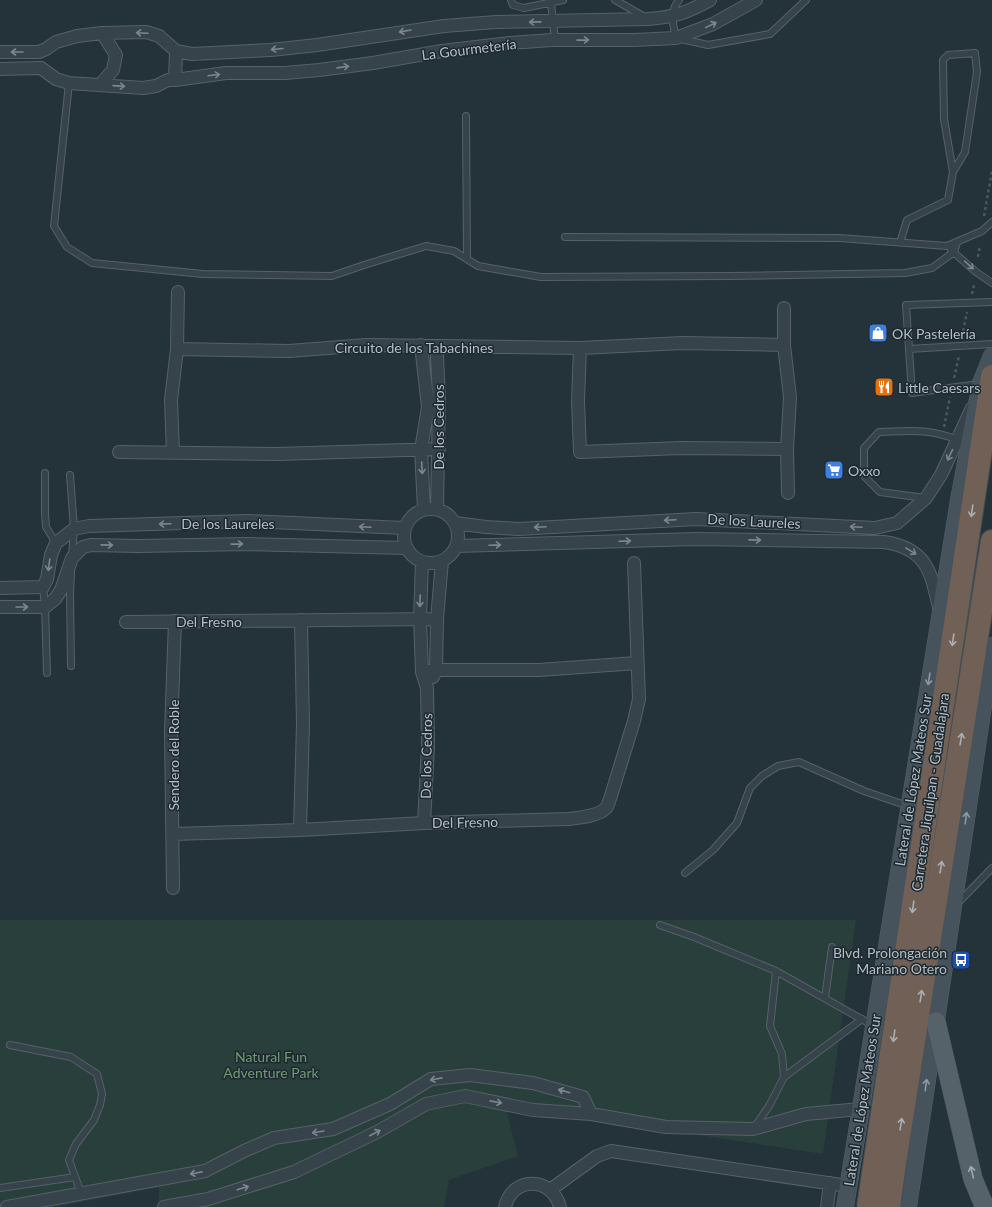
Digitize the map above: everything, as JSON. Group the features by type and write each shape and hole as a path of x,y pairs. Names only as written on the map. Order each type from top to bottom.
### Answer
{"highway":[{"name":"Carretera Jiquilpan - Guadalajara","path":"889,1207 885,1161 984,384"},
{"name":"Carretera Jiquilpan - Guadalajara","path":"868,1207 885,1161 992,541"}],"main road":[{"path":"936,1022 973,1180 983,1203 987,1207"}],"street":[{"name":"La Gourmetería","path":"176,50 192,54 271,50 317,45 444,26 496,22 552,22 672,17 690,11 710,0"},
{"name":"La Gourmetería","path":"0,69 41,68 56,79 70,83 143,88 156,86 168,80 226,73 285,73 319,70 373,63 455,49 510,43 555,40 634,40 676,38 713,24 756,0"},
{"path":"0,52 39,52 56,42 77,36 102,33 146,32 159,36 176,50 175,80"},
{"path":"100,85 113,70 116,55 102,33"},
{"path":"173,453 171,400 177,349 178,292"},
{"path":"784,308 784,345 790,397 787,449 788,493"},
{"name":"Circuito de los Tabachines","path":"177,349 288,351 366,344 580,348 683,343 784,345"},
{"name":"De los Cedros","path":"421,346 428,407 421,450 424,509"},
{"name":"De los Cedros","path":"437,509 439,398 437,356 439,346"},
{"path":"580,348 578,401 580,452 681,448 787,449"},
{"name":"Lateral de López Mateos Sur","path":"845,1207 860,1109 868,1022 909,806 940,613 963,442 984,384 992,356"},
{"name":"De los Laureles","path":"455,523 518,529 696,519 875,528 897,523 926,498 963,442"},
{"path":"119,452 277,454 439,449"},
{"path":"424,509 437,509 447,514 455,523 458,533 456,546 450,555 442,561 431,563 422,562 412,556 406,548 403,535 404,528 414,514 424,509"},
{"path":"696,519 696,539"},
{"name":"De los Laureles","path":"74,529 104,526 247,521 404,528"},
{"path":"799,541 800,524"},
{"path":"883,526 884,542"},
{"path":"0,588 43,587 47,579 51,555 56,543 74,529"},
{"name":"De los Laureles","path":"456,546 696,539 884,542 898,544 904,547 916,554 926,565 932,578 940,613"},
{"name":"De los Laureles","path":"72,558 83,547 91,545 138,546 248,544 406,548"},
{"path":"0,607 45,607 55,599 61,590 72,558"},
{"path":"426,688 436,670 437,619 442,561"},
{"name":"De los Cedros","path":"422,562 420,619 422,672 426,688 428,746 424,823"},
{"name":"Del Fresno","path":"173,834 300,830 424,823 568,819 597,813 606,808 634,721 639,699 634,563"},
{"name":"Del Fresno","path":"126,622 437,619"},
{"path":"300,830 303,724 301,620"},
{"name":"Sendero del Roble","path":"173,888 171,731 175,622"},
{"path":"908,1207 992,646"},
{"path":"422,672 436,670 539,670 637,664"},
{"path":"7,1207 205,1171 244,1151 274,1138 333,1129 390,1104 431,1079 470,1075 533,1083 583,1097 591,1114"},
{"path":"164,1207 208,1199 294,1172 377,1132 426,1104 466,1096 533,1110 591,1114 666,1127 753,1129 806,1114 860,1109"},
{"path":"855,1143 855,1153 862,1166 874,1176 884,1178 895,1177 904,1172 911,1165 918,1146"},
{"path":"550,1190 597,1156 612,1150 830,1182 848,1186"},
{"path":"827,1207 830,1182"},
{"path":"505,1207 508,1197 520,1186 535,1184 550,1190 556,1197 560,1207"}],"lane":[{"path":"511,0 513,5 524,8 563,0"},
{"path":"615,0 648,19"},
{"path":"678,0 674,6 672,17 676,38 708,44 770,34 806,0"},
{"path":"551,2 555,40"},
{"path":"900,243 907,220 948,200 953,172 944,119 943,60 948,55 975,53 977,72 965,152 953,172"},
{"path":"70,83 54,226 67,247 92,263 202,274 332,276 426,246 454,251 478,266 541,277 746,276 905,273 932,268 954,252 957,243"},
{"path":"466,116 467,259"},
{"path":"565,238 839,238 947,246 982,231 992,222"},
{"path":"947,246 976,272 992,283"},
{"path":"984,384 912,393 906,305 992,302"},
{"path":"909,348 992,344"},
{"path":"926,498 880,492 864,476 864,448 879,432 923,430 943,434 963,442"},
{"path":"45,473 46,527 56,543"},
{"path":"70,475 74,529 70,594 71,666"},
{"path":"43,587 47,673"},
{"path":"685,873 713,850 737,824 750,788 762,776 778,766 799,762 864,791 909,806"},
{"path":"953,908 992,868"},
{"path":"660,925 694,937 776,971 868,1022 784,1077 769,1106 753,1129"},
{"path":"825,998 832,947"},
{"path":"776,971 770,1026 782,1054 784,1077"},
{"path":"10,1045 71,1057 97,1074 102,1094 100,1105 94,1120 76,1144 69,1160 81,1193"},
{"path":"0,1188 75,1177"}],"path":[{"path":"982,231 992,172"},
{"path":"978,257 980,245"},
{"path":"943,434 969,303 974,285"}],"green space":[{"name":"Natural Fun Adventure Park","path":"0,920 856,920 823,1154 607,1121 503,1096 518,1156 449,1180 444,1207 159,1207 159,1187 56,1207 0,1207"}],"place":[{"name":"OK Pastelería","path":"878,333"},
{"name":"Little Caesars","path":"884,387"},
{"name":"Oxxo","path":"834,470"},
{"name":"Blvd. Prolongación Mariano Otero","path":"961,960"}]}
